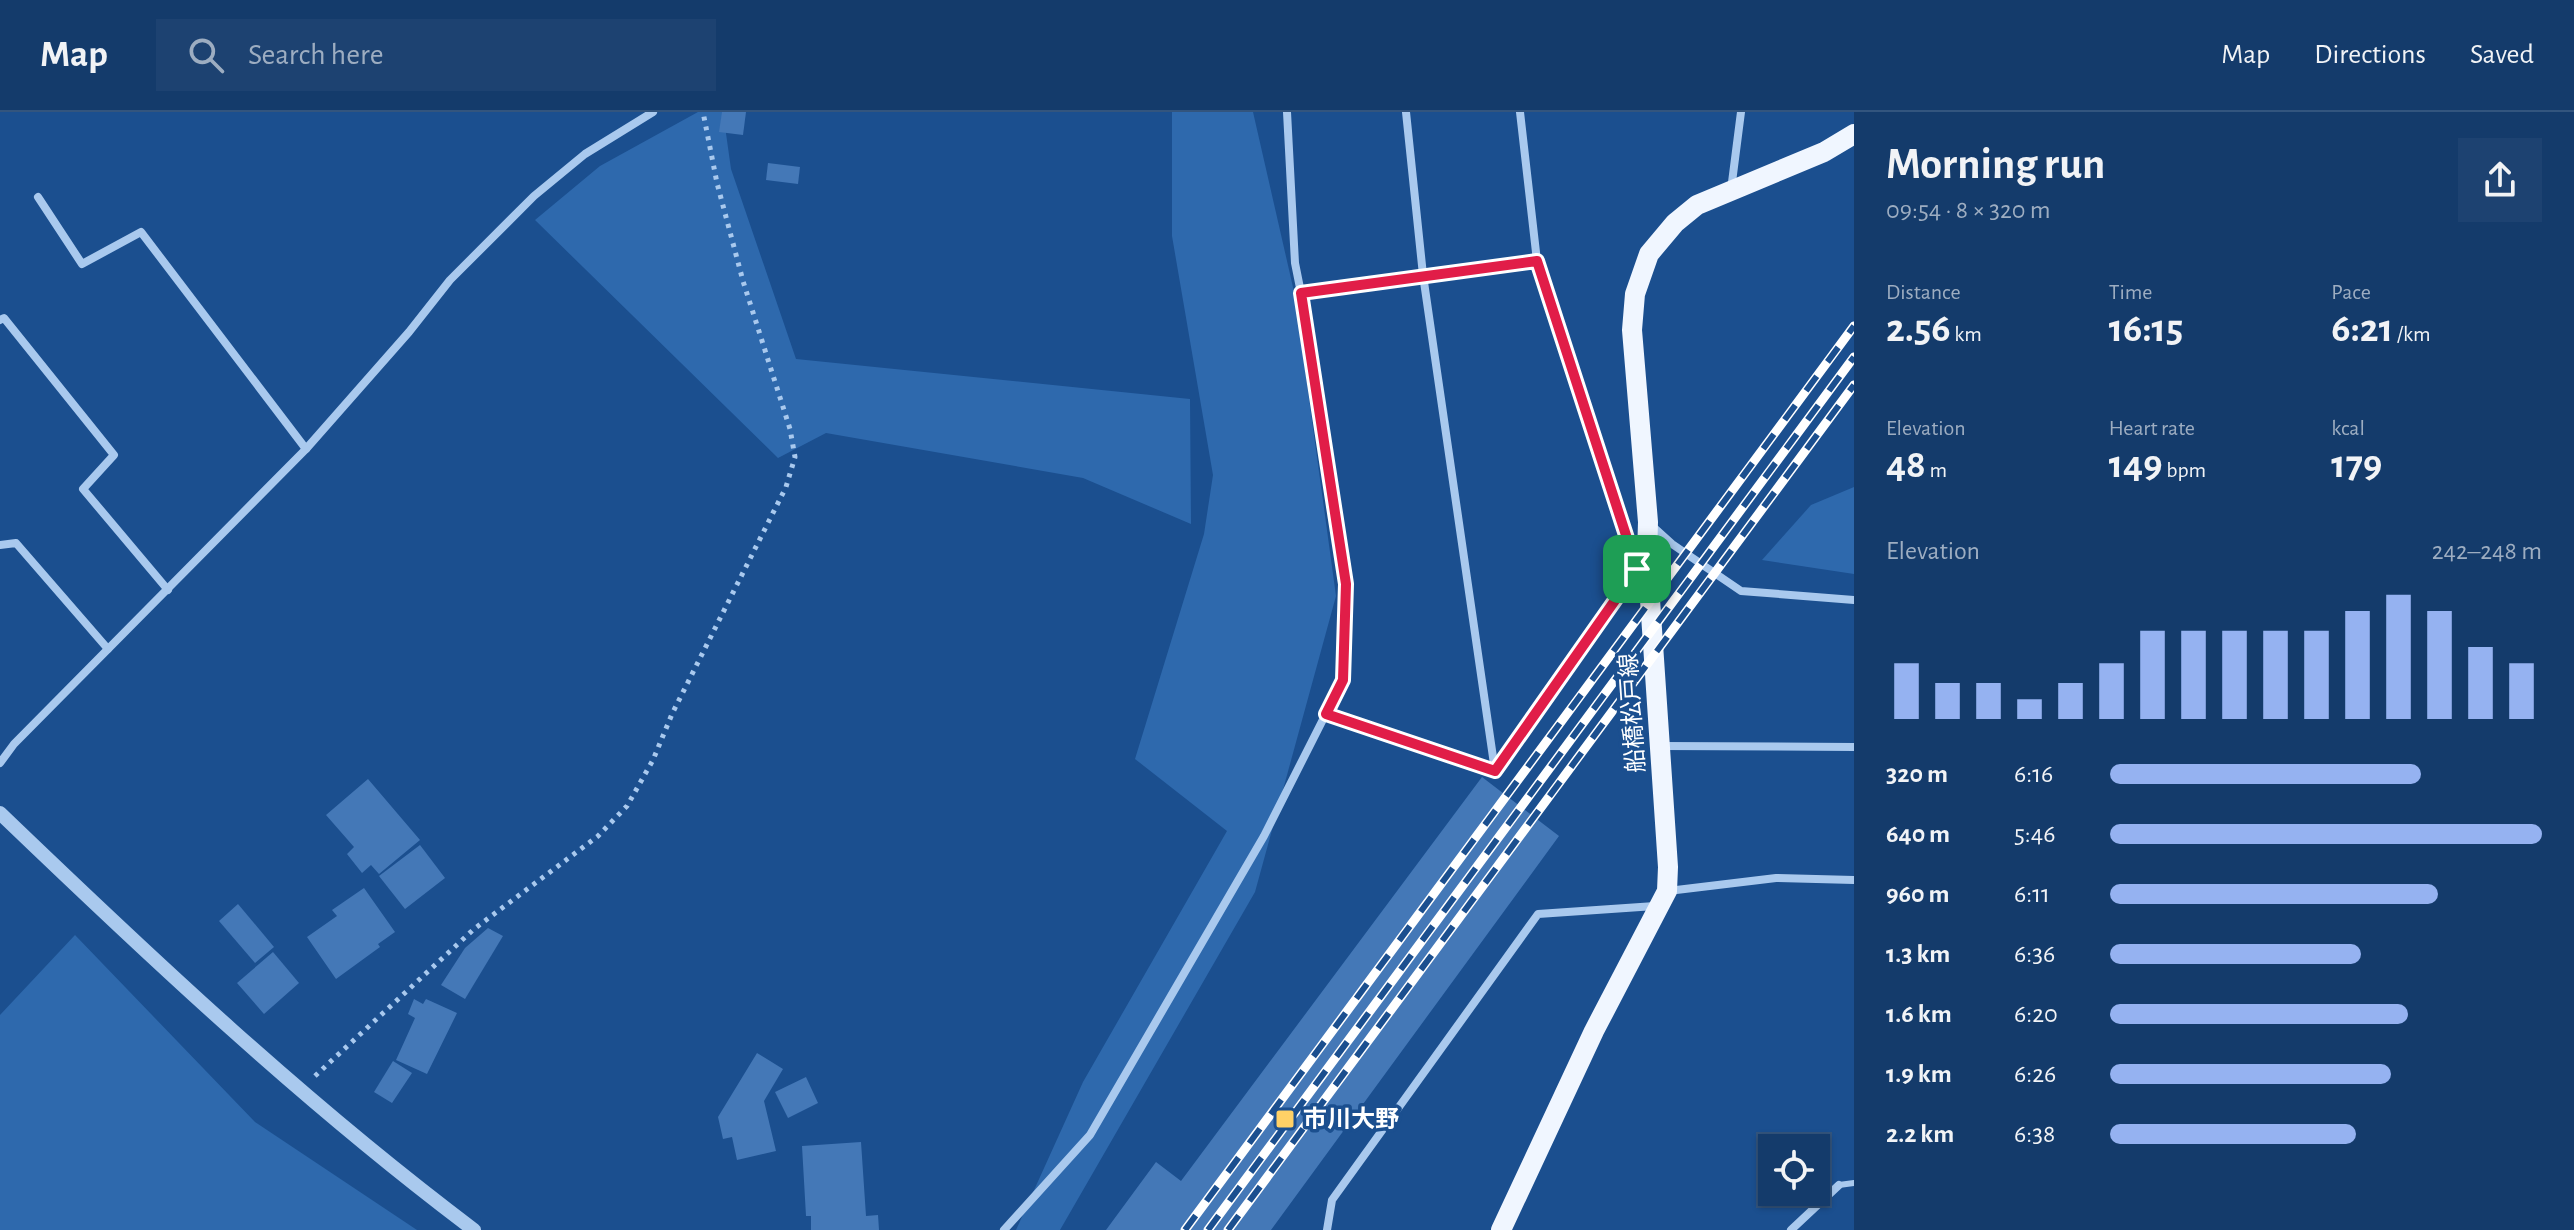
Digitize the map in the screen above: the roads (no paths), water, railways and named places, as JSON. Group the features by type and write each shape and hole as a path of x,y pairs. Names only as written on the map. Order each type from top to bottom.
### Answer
{"main road":[{"name":"船橋松戸線","path":"1664,898 1660,746 1642,562 1648,522 1632,330 1635,294 1649,254 1675,223 1697,205 1824,152 1854,134"},
{"path":"1501,1230 1594,1031 1664,898"}],"street":[{"path":"0,763 14,744 306,449 409,332 450,280 534,196 585,154 653,112"},
{"path":"1004,1230 1090,1135 1264,836 1343,680 1346,584 1295,263 1287,112"},
{"path":"1406,112 1423,275 1495,771"},
{"path":"1495,771 1642,562 1537,261 1520,112"},
{"path":"1731,191 1741,112"},
{"path":"38,197 82,264 141,232 306,449"},
{"path":"1301,293 1537,261"},
{"path":"0,320 4,318 114,455 83,489 168,590"},
{"path":"1648,522 1672,544 1741,591 1854,600"},
{"path":"0,545 16,543 108,649"},
{"path":"1326,714 1495,771"},
{"path":"1660,746 1854,747"},
{"path":"0,813 153,961 300,1091 474,1230"},
{"path":"1327,1230 1332,1200 1538,914 1664,898 1776,878 1854,880"},
{"path":"1791,1230 1839,1185"}],"lane":[{"path":"1839,1185 1854,1183"}],"railway":[{"path":"1185,1230 1854,326"},
{"path":"1208,1230 1854,357"},
{"path":"1228,1230 1854,385"}],"place":[{"name":"市川大野","path":"1285,1119"}]}
